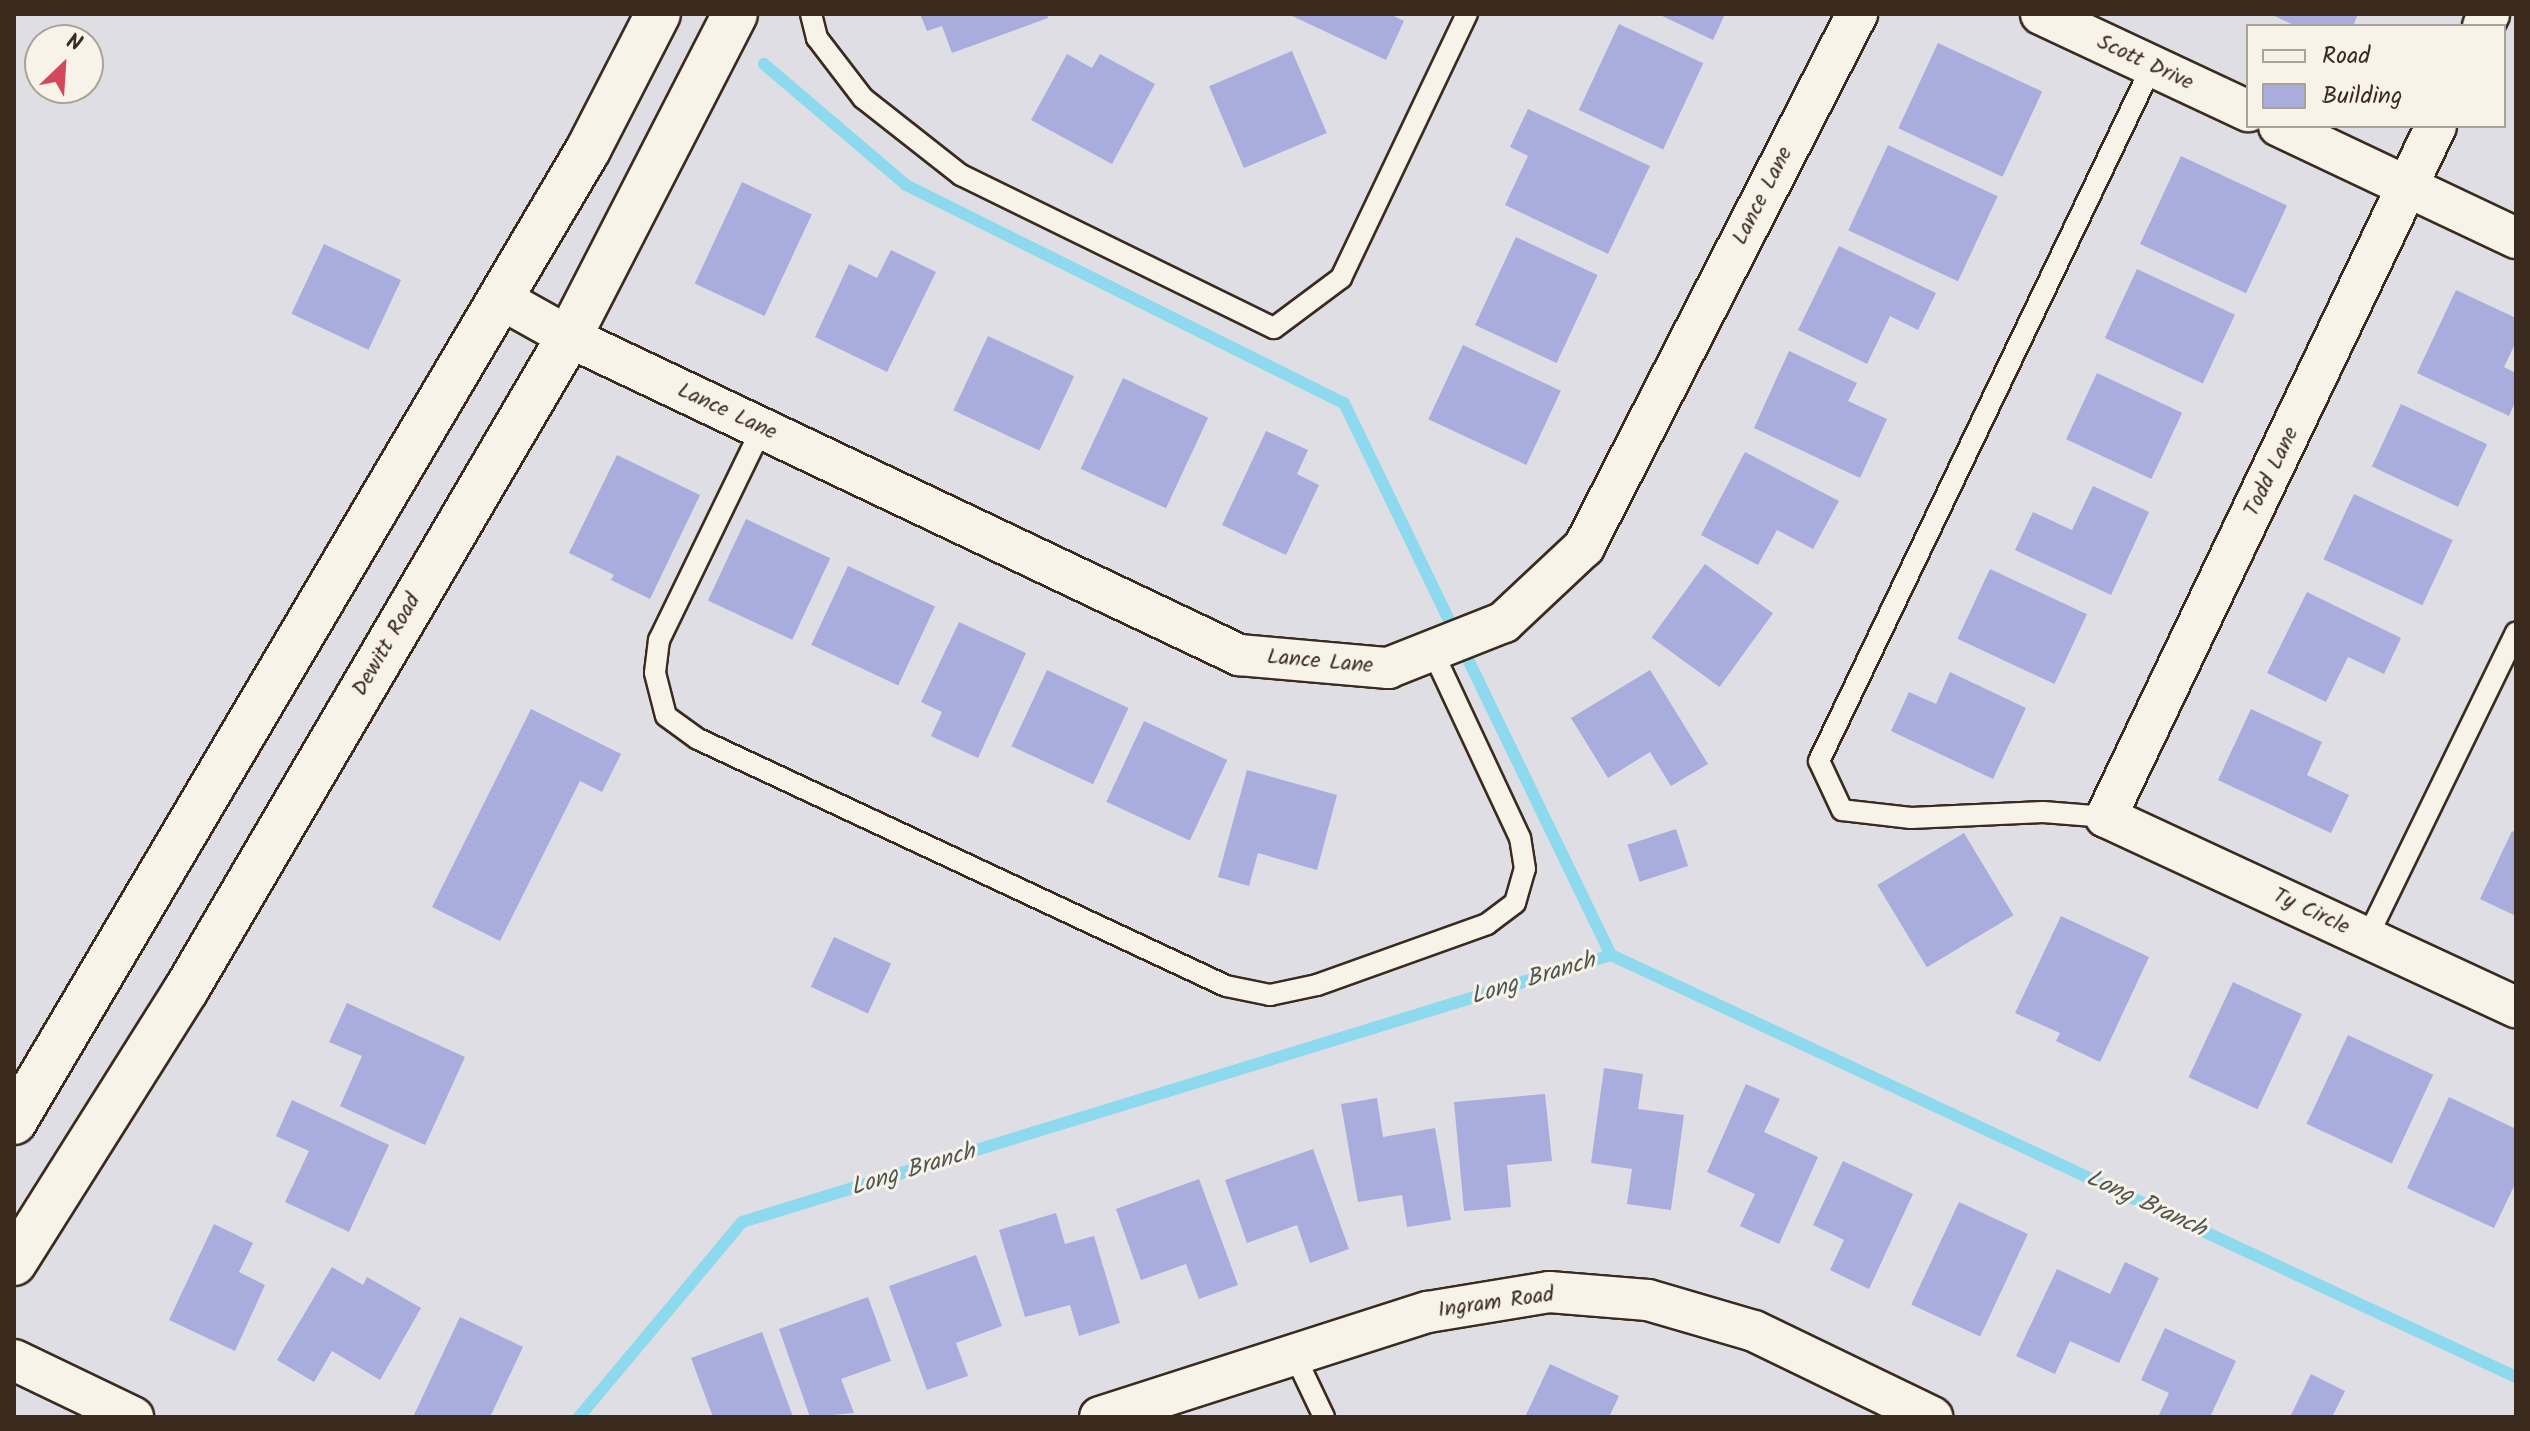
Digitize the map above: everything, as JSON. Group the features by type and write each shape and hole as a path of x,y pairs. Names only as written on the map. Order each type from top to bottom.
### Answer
{"main road":[{"path":"14,1122 588,150 658,14"},
{"name":"Dewitt Road","path":"14,1263 186,990 569,337 735,14"}],"street":[{"name":"Lance Lane","path":"501,299 569,337 1239,655 1388,668 1504,622 1584,547 1857,14"},
{"name":"Scott Drive","path":"2041,14 2246,110"},
{"path":"2283,128 2516,238"},
{"name":"Todd Lane","path":"2106,817 2435,128"},
{"name":"Ty Circle","path":"2106,817 2516,1007"},
{"name":"Ingram Road","path":"1100,1417 1428,1312 1549,1292 1648,1300 1754,1331 1932,1417"},
{"path":"14,1360 133,1417"}],"lane":[{"path":"811,14 817,38 863,98 961,175 1274,328 1341,278 1467,14"},
{"path":"2106,817 2043,812 1911,818 1842,810 1819,761 2152,66"},
{"path":"762,428 659,640 655,673 666,716 698,739 1226,986 1270,995 1317,985 1487,924 1515,903 1525,869 1520,838 1432,650"},
{"path":"2367,938 2516,632"},
{"path":"1294,1354 1324,1417"}],"building":[{"path":"920,14 1047,14 1048,18 952,53 942,26 927,31"},
{"path":"1288,14 1390,14 1404,21 1386,60"},
{"path":"1658,14 1725,14 1713,40"},
{"path":"2270,14 2358,14 2354,24 2292,24"},
{"path":"1619,24 1703,63 1663,149 1579,110"},
{"path":"1938,43 2042,92 2002,177 1898,128"},
{"path":"1292,51 1327,133 1244,168 1209,86"},
{"path":"1067,54 1092,68 1100,54 1155,84 1112,164 1031,120"},
{"path":"1528,109 1650,166 1608,254 1505,205 1528,156 1510,147"},
{"path":"1888,145 1998,196 1958,281 1848,230"},
{"path":"2181,156 2287,205 2246,293 2140,244"},
{"path":"742,182 812,215 764,316 695,284"},
{"path":"1516,237 1598,275 1557,363 1475,325"},
{"path":"324,244 401,280 368,350 291,314"},
{"path":"1839,246 1936,293 1918,330 1890,316 1867,364 1798,330"},
{"path":"891,250 936,272 887,372 815,337 849,264 877,278"},
{"path":"2137,269 2235,315 2203,384 2105,338"},
{"path":"2456,290 2516,318 2516,342 2504,367 2516,373 2516,400 2509,416 2417,373"},
{"path":"988,336 1074,376 1039,450 953,410"},
{"path":"1463,345 1561,391 1526,465 1428,419"},
{"path":"1789,351 1857,383 1848,401 1887,419 1860,478 1754,428"},
{"path":"2097,373 2182,413 2151,479 2066,439"},
{"path":"1123,378 1208,418 1166,508 1081,469"},
{"path":"2401,404 2487,444 2458,507 2372,467"},
{"path":"1266,431 1308,450 1297,474 1319,485 1286,555 1222,525"},
{"path":"1745,452 1839,501 1813,549 1777,530 1758,565 1701,535"},
{"path":"617,455 700,495 650,599 611,580 614,575 569,553"},
{"path":"2093,486 2149,512 2111,595 2015,550 2033,512 2072,530"},
{"path":"2354,494 2453,540 2422,605 2324,559"},
{"path":"746,519 830,558 792,640 708,601"},
{"path":"1705,564 1773,613 1719,687 1652,638"},
{"path":"848,566 935,607 898,685 811,645"},
{"path":"1990,569 2087,614 2054,684 1957,639"},
{"path":"2307,592 2401,638 2384,674 2348,657 2326,702 2267,673"},
{"path":"959,622 1026,653 978,758 931,736 942,712 921,702"},
{"path":"1047,670 1129,708 1093,784 1012,746"},
{"path":"1650,670 1708,764 1671,786 1650,752 1608,778 1571,718"},
{"path":"1950,672 2026,708 1993,779 1891,731 1909,692 1936,704"},
{"path":"531,709 621,754 602,792 580,781 500,941 432,907"},
{"path":"2251,709 2322,742 2307,775 2349,795 2331,833 2218,780"},
{"path":"1144,721 1227,760 1190,841 1106,802"},
{"path":"1247,770 1337,795 1317,870 1258,853 1249,886 1218,877"},
{"path":"1676,829 1688,866 1640,882 1627,845"},
{"path":"2512,831 2516,833 2516,916 2480,899"},
{"path":"1964,833 2013,915 1927,967 1877,885"},
{"path":"2061,916 2149,957 2100,1062 2056,1041 2060,1033 2015,1013"},
{"path":"834,937 891,964 868,1013 811,987"},
{"path":"2233,982 2302,1014 2258,1109 2189,1077"},
{"path":"347,1003 465,1057 425,1145 340,1106 362,1056 329,1042"},
{"path":"2348,1035 2433,1075 2392,1164 2307,1124"},
{"path":"1604,1068 1643,1074 1638,1109 1684,1115 1671,1210 1627,1204 1632,1169 1591,1163"},
{"path":"1746,1084 1780,1099 1764,1132 1818,1157 1779,1244 1740,1226 1755,1194 1707,1172"},
{"path":"1545,1094 1552,1161 1507,1165 1511,1207 1464,1211 1454,1102"},
{"path":"2449,1097 2516,1129 2516,1182 2494,1228 2407,1188"},
{"path":"1377,1098 1383,1137 1435,1128 1451,1220 1407,1227 1402,1195 1358,1202 1341,1104"},
{"path":"292,1100 389,1145 349,1232 285,1202 309,1151 276,1136"},
{"path":"1313,1149 1349,1249 1310,1263 1297,1225 1247,1243 1225,1180"},
{"path":"1843,1161 1913,1194 1869,1289 1830,1270 1844,1240 1813,1225"},
{"path":"1199,1179 1238,1285 1199,1299 1186,1264 1141,1280 1116,1209"},
{"path":"1959,1202 2028,1234 1980,1337 1911,1304"},
{"path":"1056,1213 1065,1244 1094,1236 1120,1323 1079,1336 1070,1305 1025,1317 999,1230"},
{"path":"214,1224 253,1243 239,1272 265,1285 235,1351 169,1320"},
{"path":"976,1255 1002,1326 956,1343 968,1376 927,1390 889,1286"},
{"path":"2125,1262 2159,1278 2119,1363 2070,1341 2055,1374 2016,1356 2057,1269 2110,1294"},
{"path":"332,1267 363,1285 367,1277 421,1308 380,1380 332,1351 314,1382 277,1360"},
{"path":"868,1297 891,1361 841,1379 854,1413 810,1417 779,1329"},
{"path":"460,1317 523,1347 490,1417 413,1417"},
{"path":"2165,1328 2236,1361 2210,1417 2158,1417 2169,1393 2141,1380"},
{"path":"762,1332 793,1417 713,1417 691,1358"},
{"path":"1550,1364 1619,1396 1609,1417 1525,1417"},
{"path":"2311,1374 2345,1391 2332,1417 2290,1417"}],"waterway":[{"path":"764,64 906,185 1344,403 1611,955"},
{"name":"Long Branch","path":"579,1417 742,1222 1611,955 2516,1377"}]}
